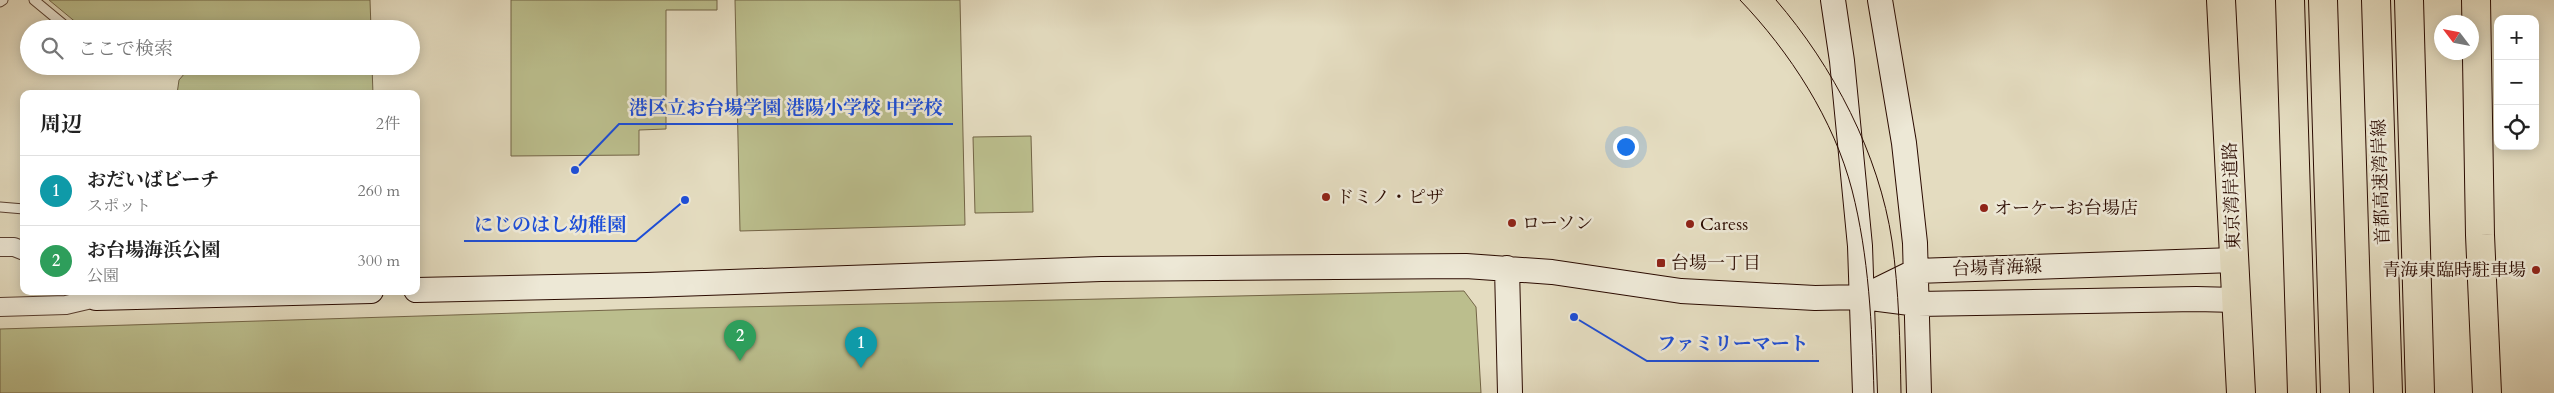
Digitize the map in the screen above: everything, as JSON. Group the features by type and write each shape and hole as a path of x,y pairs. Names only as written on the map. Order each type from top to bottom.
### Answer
{"highway":[{"name":"東京湾岸道路","path":"2221,0 2241,393"},
{"path":"2290,0 2302,393"},
{"path":"2323,0 2335,393"},
{"name":"首都高速湾岸線","path":"2376,0 2388,393"},
{"path":"2409,0 2420,393"},
{"path":"2476,0 2480,235 2487,393"},
{"path":"2478,393 2480,235"}],"street":[{"path":"1833,0 1842,61 1863,297 1865,393"},
{"path":"1880,0 1904,143 1918,304 1919,393"},
{"path":"0,247 14,247 20,249"},
{"name":"台場青海線","path":"1863,297 1916,271 2234,260"},
{"name":"台場青海線","path":"420,290 657,285 1101,269 1456,266 1552,272 1681,291 1815,298 1863,297 1918,304 2196,298 2236,300"},
{"path":"1507,268 1510,393"},
{"path":"84,295 96,298"},
{"path":"0,307 66,305 116,295"}],"lane":[{"path":"34,0 58,20"},
{"path":"0,207 20,210"}],"green space":[{"path":"49,0 370,0 371,20 73,20"},
{"path":"511,0 717,0 717,10 666,10 666,129 639,130 639,155 511,156"},
{"path":"735,0 960,0 965,225 740,231"},
{"path":"183,75 372,75 373,90 178,90 179,80"},
{"path":"1031,136 1033,212 975,213 973,137"},
{"path":"1464,291 1476,307 1481,393 0,393 0,329 647,309"}],"tram line":[{"path":"1740,0 1776,42 1808,88 1834,138 1844,164 1858,215 1866,266 1871,317 1874,393"},
{"path":"1776,0 1797,26 1834,82 1865,144 1876,176 1886,208 1892,241 1899,317 1901,393"}],"place":[{"name":"港区立お台場学園 港陽小学校 中学校","path":"575,170"},
{"name":"ドミノ・ピザ","path":"1326,197"},
{"name":"にじのはし幼稚園","path":"685,200"},
{"name":"オーケーお台場店","path":"1984,208"},
{"name":"ローソン","path":"1512,223"},
{"name":"Caress","path":"1690,224"},
{"name":"台場一丁目","path":"1661,263"},
{"name":"青海東臨時駐車場","path":"2536,270"},
{"name":"ファミリーマート","path":"1574,317"},
{"name":"お台場海浜公園","path":"740,361"},
{"name":"おだいばビーチ","path":"861,368"}]}
